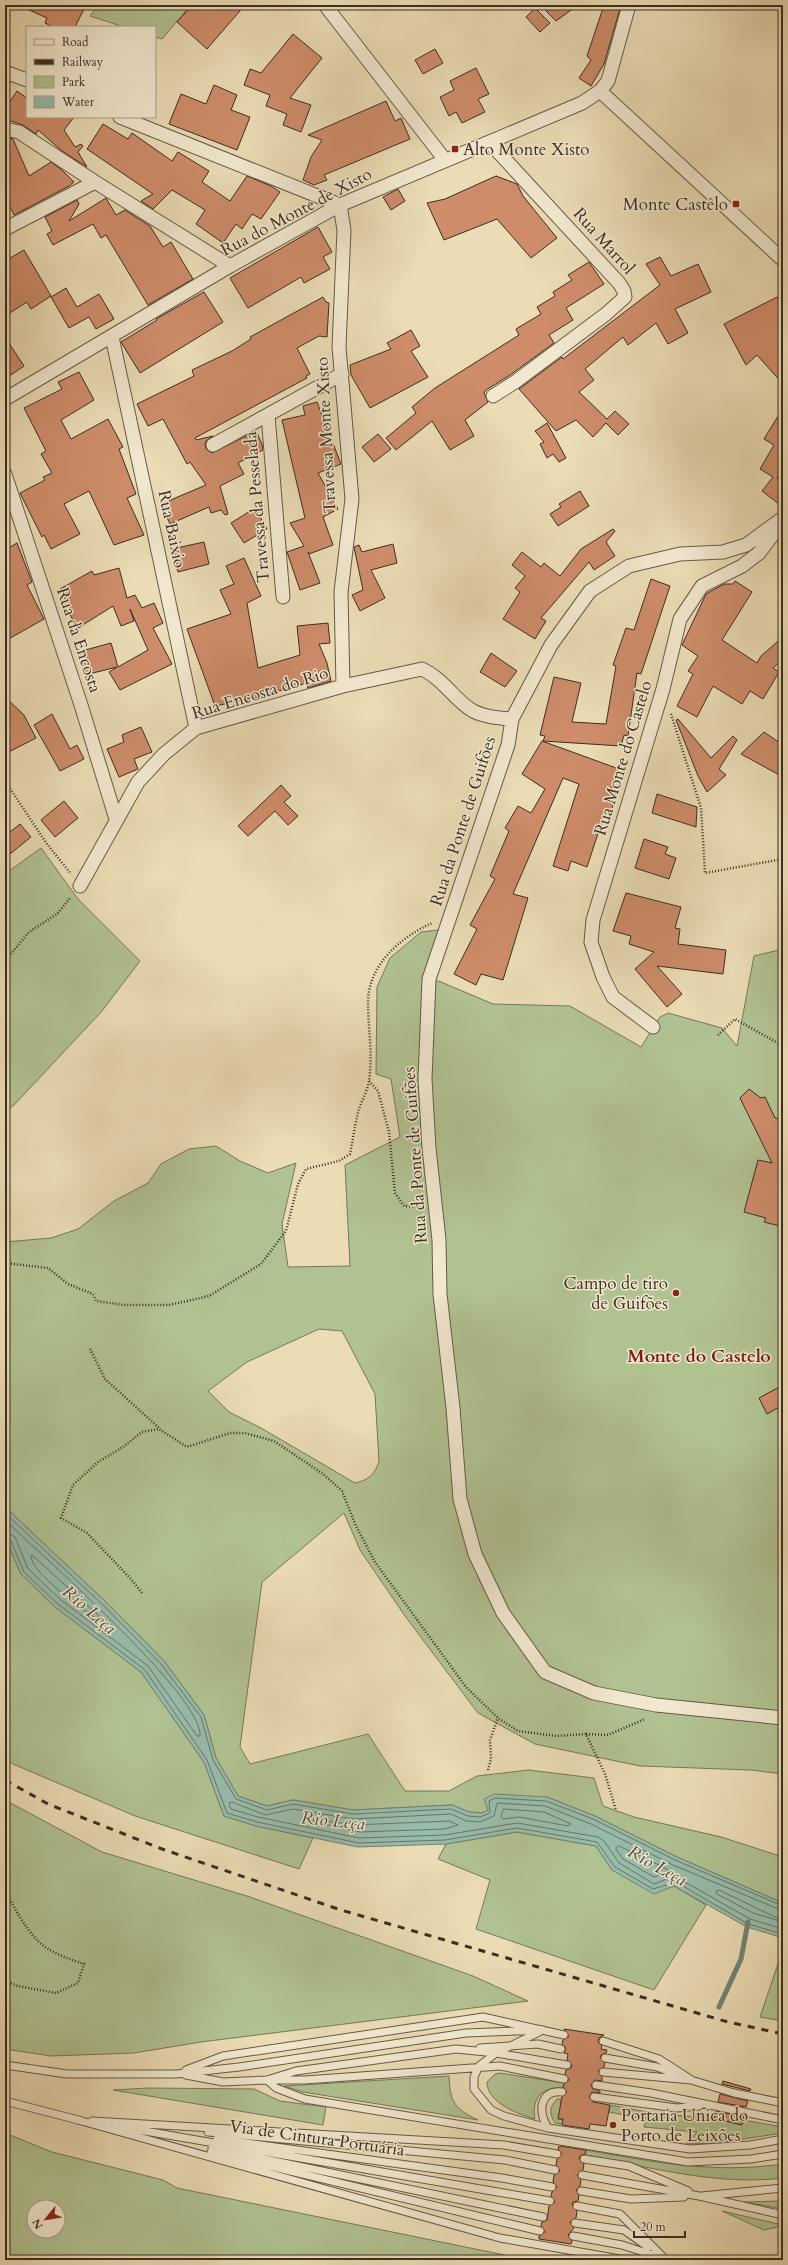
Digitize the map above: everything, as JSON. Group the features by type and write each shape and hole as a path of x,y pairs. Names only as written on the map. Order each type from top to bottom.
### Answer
{"street":[{"path":"325,5 445,160"},
{"name":"Rua do Monte de Xisto","path":"5,399 230,266 340,205 564,111 600,91 608,81 615,63 629,5"},
{"path":"5,72 26,80"},
{"path":"600,91 783,260"},
{"path":"122,118 340,205"},
{"path":"5,129 19,132 95,182 230,266"},
{"name":"Rua Marrol","path":"489,142 619,283 624,291 625,297 619,304 594,323 515,382 493,396"},
{"path":"5,229 95,182"},
{"name":"Travessa Monte Xisto","path":"340,205 344,230 339,347 352,499 342,592 343,686"},
{"name":"Rua Baixio","path":"112,337 196,728"},
{"path":"213,445 342,374"},
{"name":"Travessa da Pesselada","path":"268,415 283,597"},
{"name":"Rua da Encosta","path":"5,474 81,705 116,819"},
{"name":"Rua Monte do Castelo","path":"653,1028 613,997 601,972 591,942 593,920 663,689 680,619 702,586 742,566 759,553 783,520"},
{"name":"Rua da Ponte de Guifões","path":"783,520 746,545 724,552 680,554 629,566 590,591 551,645 512,720 508,745 429,979 426,1072 429,1148 436,1199 440,1294 453,1408 460,1499 475,1554 503,1613 545,1672 594,1693 656,1706 783,1718"},
{"name":"Rua Encosta do Rio","path":"80,886 138,782 164,754 196,728 343,686 422,669 432,674 472,710 491,717 512,720"}],"lane":[{"path":"176,2074 223,2056 483,2017 564,2035"},
{"path":"543,2030 496,2053 479,2066 474,2077 474,2089 491,2110 504,2116 548,2128 690,2149 750,2145 783,2139"},
{"path":"5,2065 67,2074 176,2074 239,2067 466,2033 543,2030"},
{"path":"602,2041 659,2059 691,2080"},
{"path":"267,2080 296,2071 456,2049 538,2044 561,2049"},
{"path":"456,2049 496,2053 567,2065"},
{"path":"605,2058 656,2067 691,2080 734,2093 783,2103"},
{"path":"176,2074 223,2082 305,2080 479,2066 500,2066 564,2079"},
{"path":"603,2072 691,2080"},
{"path":"267,2080 276,2088 305,2099 688,2162 751,2159 783,2154"},
{"path":"596,2085 651,2093 783,2120"},
{"path":"548,2128 542,2115 543,2102 548,2095 555,2091 562,2092"},
{"path":"594,2097 677,2108 708,2105"},
{"path":"5,2101 500,2238 620,2259 666,2260"},
{"path":"78,2120 504,2145 557,2154"},
{"path":"78,2120 505,2160 555,2170"},
{"path":"78,2120 550,2201"},
{"path":"78,2120 543,2217"},
{"path":"78,2120 540,2230"},
{"name":"Via de Cintura Portuária","path":"78,2120 502,2178 552,2187"},
{"path":"584,2159 629,2166 699,2196"},
{"path":"582,2175 699,2196 783,2216"},
{"path":"581,2191 630,2199 699,2196 783,2188"},
{"path":"577,2206 620,2214 666,2260"},
{"path":"575,2223 624,2230 666,2260"},
{"path":"573,2236 622,2245 666,2260"},
{"path":"779,2260 783,2258"}],"path":[{"path":"663,689 701,808 705,873 783,859"},
{"path":"5,781 47,844 80,886 57,914 29,932 5,962"},
{"path":"5,1263 48,1268 68,1284 93,1294 96,1301 124,1305 169,1305 209,1296 261,1264 286,1231 298,1184 306,1169 339,1161 350,1154 359,1110 369,1081 371,1030 368,1000 372,980 390,952 401,940 433,922 447,929"},
{"path":"718,1036 735,1019 783,1046"},
{"path":"369,1081 378,1091 389,1132 395,1193 404,1206 419,1208 436,1199"},
{"path":"90,1349 105,1379 160,1429 187,1447 230,1433 245,1433 267,1439 274,1441 323,1474 342,1491 356,1526 375,1562 466,1687 498,1718 518,1730 556,1736 586,1734 608,1735 652,1716 656,1706"},
{"path":"142,1593 131,1578 87,1533 61,1518 73,1485 98,1462 123,1448 142,1432 160,1429"},
{"path":"488,1770 491,1759 490,1740 498,1718"},
{"path":"586,1734 605,1774 616,1810"},
{"path":"5,1888 10,1900 38,1941 65,1957 84,1964 78,1983 56,1993 18,1986 5,1981"}],"green space":[{"path":"99,5 191,5 162,39 156,37 156,26 121,26 90,16"},
{"path":"41,848 78,899 140,961 102,1011 14,1105 5,1112 5,874"},
{"path":"447,929 430,979 441,982 493,1004 570,1006 641,1047 660,1017 668,1013 722,1028 737,1046 754,956 783,949 783,1774 751,1770 640,1766 535,1744 478,1713 405,1616 360,1550 344,1513 262,1582 240,1747 250,1764 368,1734 405,1791 449,1791 477,1776 529,1770 594,1778 603,1806 634,1817 721,1837 783,1857 783,1903 677,1857 595,1816 547,1797 481,1813 469,1812 452,1805 353,1810 293,1800 267,1806 238,1796 216,1758 204,1715 164,1661 108,1604 5,1507 5,1242 51,1238 78,1229 114,1201 148,1183 161,1164 189,1149 216,1146 240,1161 268,1173 296,1163 282,1224 288,1267 350,1266 345,1165 400,1137 391,1079 376,1074 377,987 390,958 421,932","holes":["319,1329 342,1331 375,1394 379,1461 376,1470 371,1476 355,1483 261,1428 229,1412 208,1391 247,1362"]},
{"path":"5,1537 21,1574 55,1607 141,1672 204,1762 224,1816 256,1826 313,1838 299,1869 135,1816 13,1764 5,1759"},
{"path":"5,1800 102,1852 250,1897 473,1976 528,2001 201,2042 134,2053 51,2056 5,2049"},
{"path":"517,1832 596,1846 612,1870 674,1886 706,1905 654,1990 476,1929 490,1880 438,1859 446,1844"},
{"path":"783,1949 783,2021 760,2017"},
{"path":"500,2073 564,2083 563,2088 550,2089 544,2091 540,2095 535,2105 535,2119 512,2111 492,2096 488,2089 487,2082 495,2074"},
{"path":"449,2076 451,2093 455,2104 464,2112 478,2120 303,2092 284,2086"},
{"path":"148,2088 254,2089 280,2101 326,2107 323,2125 113,2090"},
{"path":"557,2099 561,2099 559,2119 578,2122 578,2126 555,2123 551,2114 551,2108"},
{"path":"610,2105 658,2114 714,2118 741,2125 743,2120 783,2127 783,2133 717,2143 686,2144 697,2132 644,2127 646,2119 609,2112"},
{"path":"5,2133 52,2152 163,2180 177,2188 529,2260 5,2260"},
{"path":"586,2150 635,2159 708,2167 733,2168 783,2164 783,2178 758,2180 733,2179 683,2174 585,2155"},
{"path":"783,2201 783,2209 744,2202"},
{"path":"722,2211 783,2225 783,2226 764,2230"}],"water":[{"name":"Rio Leça","path":"5,1507 108,1604 164,1661 204,1715 216,1758 238,1796 267,1806 293,1800 353,1810 452,1805 469,1812 481,1813 488,1810 484,1799 494,1794 547,1797 595,1816 677,1857 783,1903 783,1938 747,1927 674,1886 654,1894 612,1870 596,1846 517,1832 446,1844 358,1847 256,1826 224,1816 204,1762 141,1672 55,1607 21,1574 5,1537"}],"building":[{"path":"18,5 86,5 76,26 51,26 45,23 47,18"},
{"path":"192,5 245,5 207,49 177,22"},
{"path":"555,5 578,5 556,21 546,11"},
{"path":"604,5 621,5 604,64 591,86 579,78 591,60 587,56"},
{"path":"535,8 550,23 540,32 526,17"},
{"path":"293,34 322,58 290,98 311,105 301,132 283,125 287,114 266,106 270,95 244,85 250,69 261,73"},
{"path":"435,49 443,63 423,74 415,60"},
{"path":"476,68 489,94 478,99 485,112 462,123 456,112 449,116 440,97 454,90 450,81"},
{"path":"214,85 237,95 231,110 250,117 237,150 169,124 181,94 206,104"},
{"path":"17,91 26,97 26,118 73,118 64,130 75,147 81,144 83,146 78,152 87,167 62,151 38,130 36,134 23,125 5,119 5,109"},
{"path":"386,101 395,121 401,118 410,139 324,175 327,180 314,185 303,180 311,157 322,140 308,135"},
{"path":"103,124 128,139 132,133 172,161 178,152 209,171 202,182 230,201 247,176 271,186 280,192 261,219 252,214 242,229 236,224 223,243 196,224 205,210 172,190 153,209 141,201 153,194 87,149"},
{"path":"5,137 13,139 29,176 51,162 74,182 14,215 5,197"},
{"path":"496,176 517,184 523,196 557,238 531,258 497,219 444,240 427,203 445,199"},
{"path":"398,189 405,201 391,210 383,197"},
{"path":"106,198 116,215 125,210 150,226 163,247 171,242 193,279 148,305 106,235 101,238 93,224 53,245 47,234 52,231 45,217 77,200 79,204 69,221"},
{"path":"318,227 332,252 323,257 330,269 304,283 301,277 248,308 230,278"},
{"path":"24,250 51,296 31,309 27,302 5,316 5,261"},
{"path":"660,257 671,276 698,264 711,292 675,309 688,333 668,344 656,323 628,345 623,337 585,369 594,380 579,392 607,419 615,411 629,424 618,435 606,423 593,437 576,420 556,431 519,389 562,357 563,359 660,285 646,264"},
{"path":"589,262 604,284 566,308 573,320 549,335 554,343 510,375 486,390 484,393 488,402 465,420 474,436 450,450 432,421 396,450 386,438 416,413 412,407 435,388 519,335 516,329 541,314 537,307 555,296 553,292 572,280 568,275"},
{"path":"66,288 77,307 99,294 114,319 96,329 89,317 69,328 51,297"},
{"path":"204,292 223,322 140,373 121,342 157,320 156,319"},
{"path":"323,297 326,302 329,303 327,337 319,336 297,348 310,374 306,376 307,378 195,438 196,440 213,436 206,441 205,444 206,449 212,453 256,431 262,444 263,450 238,463 244,474 220,486 228,514 225,515 221,510 211,513 209,507 170,524 161,504 206,485 190,462 187,464 163,419 148,426 137,404 194,376 192,370 232,351 251,339 250,337"},
{"path":"777,297 783,307 783,384 757,355 746,365 724,324"},
{"path":"411,330 420,346 411,351 428,377 370,408 351,375 350,365 391,349 387,343"},
{"path":"5,337 24,366 5,379"},
{"path":"79,372 94,400 61,420 71,439 108,419 123,447 119,449 136,494 127,498 144,535 114,545 89,491 64,504 80,534 51,549 44,535 42,537 20,493 45,480 43,477 52,473 41,454 46,451 24,408 62,389 58,382"},
{"path":"317,402 341,464 318,473 338,509 323,517 333,545 309,554 308,552 320,583 300,590 287,552 304,546 290,523 305,518 282,420 305,415 303,406"},
{"path":"783,408 783,468 777,478 783,482 783,507 762,491 773,477 760,469 774,445 764,439"},
{"path":"547,423 566,458 559,462 553,454 547,458 540,444 544,442 535,431"},
{"path":"378,434 391,449 374,462 362,447"},
{"path":"580,491 589,506 558,526 550,514 561,507 559,504"},
{"path":"255,508 267,529 244,543 231,523"},
{"path":"613,529 615,531 606,542 615,556 594,570 589,562 541,618 546,621 535,639 503,619 520,592 515,588 525,576 512,565 522,552 541,567 544,563 560,576 581,549"},
{"path":"204,542 209,564 178,572 172,549"},
{"path":"17,543 32,582 27,585 44,619 5,641 5,550"},
{"path":"393,544 397,563 371,570 385,598 360,611 352,595 363,590 354,547 359,545 362,552"},
{"path":"244,558 261,596 247,603 258,668 300,655 297,626 328,623 330,643 319,644 327,663 331,681 308,688 307,683 258,697 215,706 187,629 231,614 220,590 234,584 226,566"},
{"path":"119,568 127,598 135,595 142,608 154,603 163,623 153,628 172,664 120,690 109,672 117,667 85,675 78,652 111,643 118,667 148,650 130,609 134,621 121,626 113,606 78,628 67,610 70,608 60,589 92,571 94,575"},
{"path":"651,579 670,586 641,674 637,673 628,736 624,735 621,746 543,741 545,736 540,735 554,677 581,683 572,722 606,724 616,666 613,665 626,628 634,630"},
{"path":"735,581 752,592 722,640 757,663 761,656 783,637 783,659 773,668 779,672 763,699 750,691 742,704 713,686 697,717 677,706 693,674 688,671 698,656 682,645 706,594 724,584 733,584"},
{"path":"491,653 517,671 505,687 480,672"},
{"path":"5,697 24,715 36,738 5,754"},
{"path":"52,714 70,749 77,745 84,759 60,771 34,725"},
{"path":"678,719 711,758 733,736 737,740 719,769 726,775 707,792 698,776 676,720"},
{"path":"141,727 152,752 134,759 138,769 119,777 107,749 124,742 122,735"},
{"path":"764,732 783,745 783,777 741,754"},
{"path":"542,741 619,769 611,790 618,792 611,811 606,809 587,867 571,861 568,871 553,866 579,784 563,778 513,894 528,898 503,980 481,974 476,985 454,974 477,929 470,925 495,879 490,876 509,831 505,828 518,806 531,813 545,789 522,774"},
{"path":"281,785 291,796 284,802 298,816 288,825 275,811 248,836 238,826"},
{"path":"657,794 697,807 696,827 652,813"},
{"path":"64,801 78,818 55,837 41,820"},
{"path":"20,824 31,837 5,858 5,836"},
{"path":"644,839 668,847 665,854 676,858 669,879 635,868"},
{"path":"626,893 681,907 675,928 680,929 678,944 726,950 723,974 657,966 682,994 667,1007 635,969 654,952 629,944 631,936 613,931"},
{"path":"749,1089 761,1098 765,1097 775,1118 783,1119 783,1218 780,1226 764,1222 766,1218 744,1212 758,1160 772,1163 740,1098"},
{"path":"783,1385 783,1405 767,1414 759,1398"},
{"path":"564,2029 604,2035 599,2038 598,2042 602,2046 601,2049 607,2050 606,2053 601,2055 600,2058 605,2063 604,2067 598,2071 602,2077 602,2081 595,2080 591,2085 593,2089 600,2091 600,2093 592,2092 589,2097 593,2102 610,2105 606,2126 590,2124 589,2129 562,2125 563,2119 558,2119 562,2097 567,2092 563,2087 569,2080 565,2074 566,2070 571,2068 572,2065 567,2060 568,2054 564,2053 566,2048 562,2044 563,2040 569,2036"},
{"path":"723,2081 751,2089 750,2091 722,2084"},
{"path":"720,2094 748,2101 746,2107 718,2102"},
{"path":"716,2111 744,2117 742,2125 714,2118"},
{"path":"559,2146 586,2150 585,2154 580,2156 579,2159 584,2164 583,2170 577,2175 581,2180 580,2186 576,2190 579,2195 578,2201 573,2202 572,2205 577,2211 576,2218 570,2222 574,2228 568,2235 572,2241 571,2244 539,2239 539,2236 545,2232 541,2226 542,2222 547,2220 549,2206 555,2202 551,2196 552,2192 557,2187 553,2182 554,2175 560,2171 556,2165 557,2159 562,2154 558,2149"}],"waterway":[{"path":"719,2007 741,1959 748,1922"}],"railway":[{"path":"5,1780 48,1804 162,1849 341,1910 728,2022 783,2034"}],"place":[{"name":"Alto Monte Xisto","path":"455,149"},
{"name":"Monte Castêlo","path":"736,204"},
{"name":"Campo de tiro de Guifões","path":"676,1293"},
{"name":"Portaria Unica do Porto de Leixões","path":"613,2125"}],"district":[{"name":"Monte do Castelo","path":"699,1356"}]}
